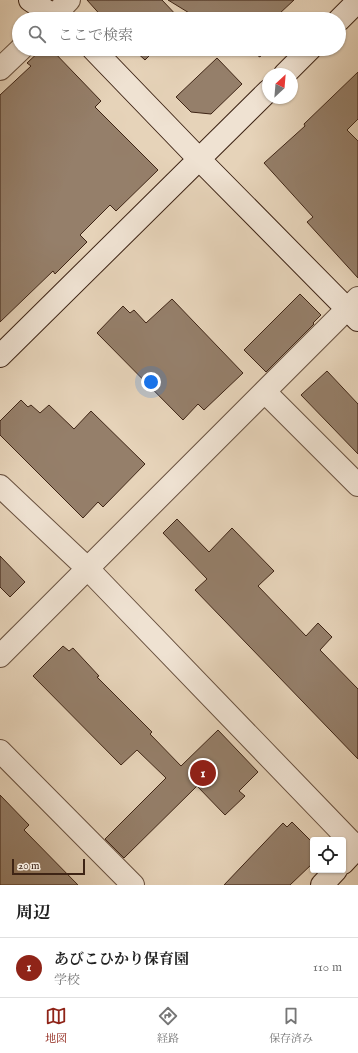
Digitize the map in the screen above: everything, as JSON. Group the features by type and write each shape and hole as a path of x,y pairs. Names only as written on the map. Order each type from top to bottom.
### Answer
{"street":[{"path":"30,0 57,12"},
{"path":"346,13 358,2"},
{"path":"0,69 14,56"},
{"path":"0,656 265,392 354,309 199,159 100,56"},
{"path":"291,68 303,56"},
{"path":"0,356 262,97"},
{"path":"265,392 358,485"},
{"path":"0,486 88,569 353,852"},
{"path":"0,751 133,885"},
{"path":"322,885 333,873"}],"building":[{"path":"87,0 162,0 173,12 98,12"},
{"path":"168,0 294,0 281,12 188,12"},
{"path":"34,56 58,56 101,101 95,107 158,170 116,211 110,205 80,235 87,242 55,274 53,271 0,322 0,95 31,66 27,63"},
{"path":"141,56 149,56 145,60"},
{"path":"217,58 242,84 211,114 191,112 176,97"},
{"path":"358,72 358,119 347,130 358,141 358,278 307,222 313,217 264,163 305,126 304,124"},
{"path":"300,294 321,315 313,323 314,324 266,372 244,350"},
{"path":"172,299 243,373 204,410 198,404 183,420 97,333 123,306 130,313 134,310 146,323"},
{"path":"327,371 358,404 358,454 301,395"},
{"path":"21,400 28,407 31,405 40,413 49,405 74,429 91,411 145,464 103,507 98,502 83,518 0,435 0,421"},
{"path":"177,519 209,552 232,528 274,571 258,586 306,636 318,623 332,637 320,650 358,689 358,759 195,590 207,579 163,533"},
{"path":"0,556 25,582 10,597 0,587"},
{"path":"63,646 69,651 73,648 99,676 97,677 152,732 150,734 181,766 218,730 258,772 239,791 245,796 225,815 197,786 124,858 105,839 166,778 137,750 121,765 33,676"},
{"path":"0,795 29,825 24,830 78,885 0,885"},
{"path":"292,822 310,840 310,866 290,885 224,885 283,823 287,827"}],"place":[{"name":"あびこひかり保育園","path":"203,773"}]}
